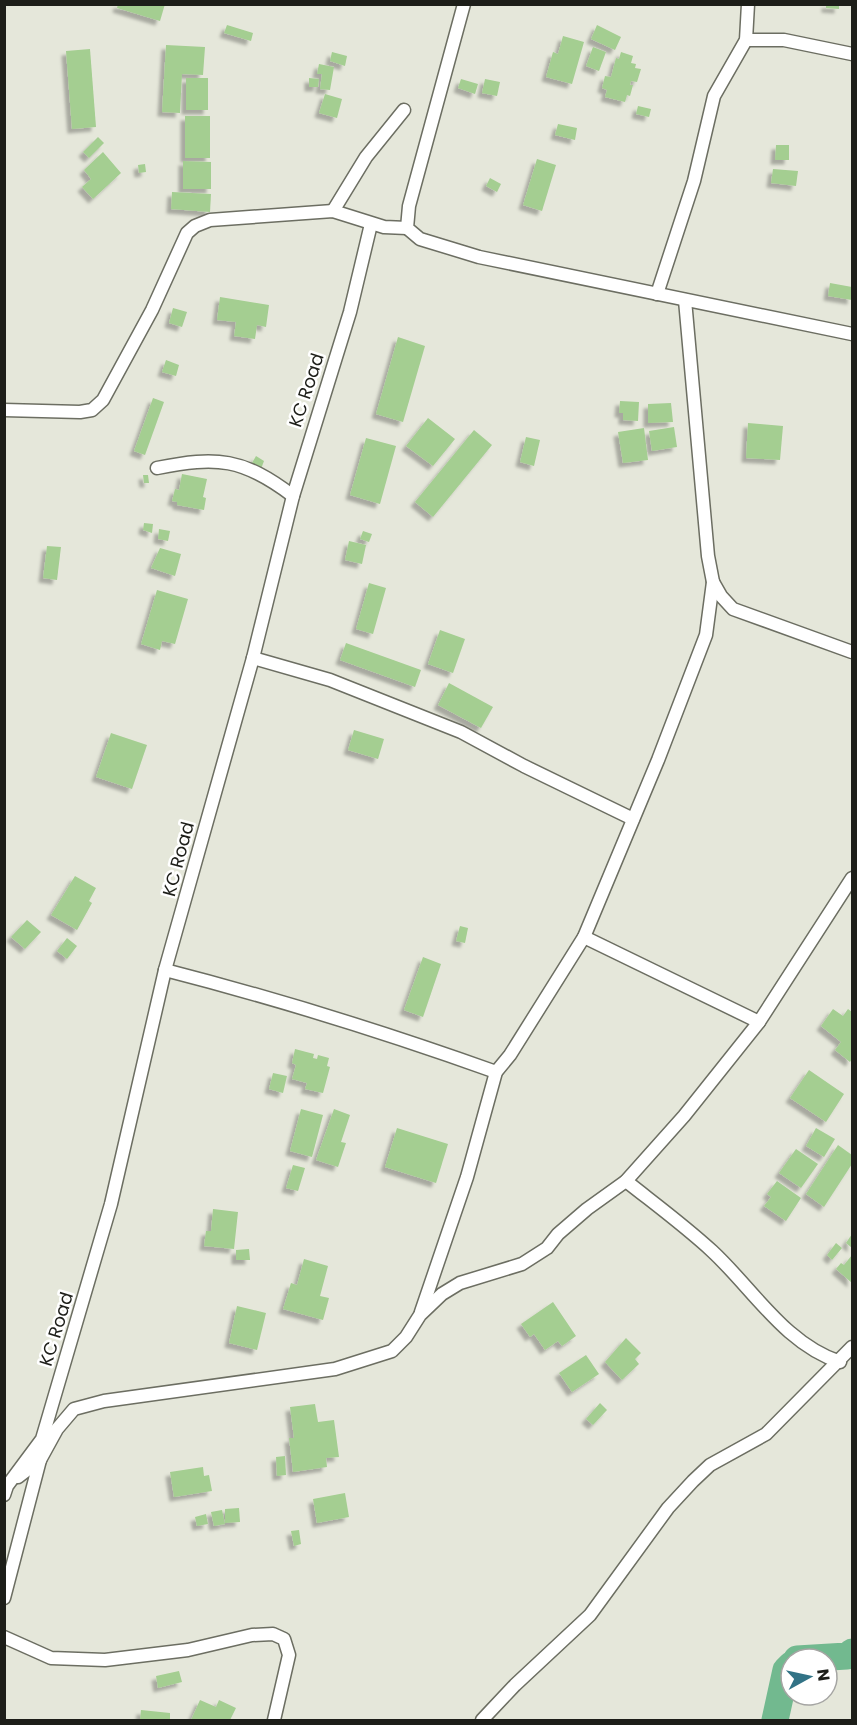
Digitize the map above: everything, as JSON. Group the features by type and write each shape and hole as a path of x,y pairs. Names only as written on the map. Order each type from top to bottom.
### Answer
{"street":[{"path":"407,228 408,206 464,4"},
{"path":"657,294 694,181 714,96 746,40 748,4"},
{"path":"746,40 784,40 852,54"},
{"path":"333,211 366,158 404,110"},
{"path":"4,410 80,412 92,410 103,400 152,310 187,233 195,226 210,220 333,211 371,224 407,228 420,239 479,257 852,334"},
{"name":"KC Road","path":"5,1489 42,1438 111,1204 165,970 253,658 293,496 350,312 371,224"},
{"path":"4,1598 40,1460 57,1429 74,1409 104,1401 335,1369 392,1351 406,1337 420,1315 467,1177 496,1072 510,1055 584,936 706,635 713,582 708,556 686,300"},
{"path":"157,468 199,460 228,463 253,469 293,496"},
{"path":"713,582 721,596 733,609 852,651"},
{"path":"253,658 330,680 461,732 524,766 633,819"},
{"path":"420,1315 442,1294 460,1283 522,1264 547,1248 558,1234 587,1209 626,1181 684,1116 759,1022 852,878"},
{"path":"584,936 759,1022"},
{"path":"165,970 307,1008 385,1032 496,1072"},
{"path":"626,1181 712,1251 798,1341 821,1356 840,1362"},
{"path":"482,1720 515,1685 590,1615 668,1508 693,1481 710,1465 766,1434 840,1362 852,1347"},
{"path":"5,1489 40,1460"},
{"path":"4,1637 51,1658 105,1660 188,1650 252,1635 273,1635 284,1640 289,1655 274,1720"}],"building":[{"path":"118,4 165,4 160,21 117,8"},
{"path":"826,4 839,4 839,9 826,8"},
{"path":"227,25 253,33 251,41 224,33"},
{"path":"597,25 621,37 615,50 591,39"},
{"path":"563,36 584,42 572,84 546,77 553,52 558,54"},
{"path":"166,45 205,47 203,75 182,74 180,113 162,112"},
{"path":"593,47 606,52 599,71 586,66"},
{"path":"90,49 96,127 72,129 66,51"},
{"path":"332,52 347,56 345,66 330,61"},
{"path":"621,52 633,56 631,63 636,64 635,68 641,69 637,82 631,81 630,85 633,85 630,96 627,95 625,102 605,97 607,90 602,88 605,76 611,77 616,58 619,59"},
{"path":"319,64 334,67 330,90 320,89 322,74 317,74"},
{"path":"186,78 208,78 208,110 186,110"},
{"path":"309,78 319,79 318,87 309,87"},
{"path":"461,79 478,84 475,94 458,88"},
{"path":"485,79 500,82 497,96 482,93"},
{"path":"325,94 342,99 337,118 319,113"},
{"path":"638,106 651,109 649,117 636,114"},
{"path":"185,116 210,116 210,158 185,158"},
{"path":"558,124 577,128 575,140 555,135"},
{"path":"98,137 104,143 89,158 83,152"},
{"path":"776,145 789,145 789,160 775,160"},
{"path":"103,152 121,173 93,199 82,187 91,179 84,170"},
{"path":"537,159 556,165 542,211 523,205"},
{"path":"183,161 211,162 211,189 183,189"},
{"path":"145,164 146,172 139,173 138,165"},
{"path":"773,169 798,171 796,186 771,183"},
{"path":"490,178 501,184 497,192 486,186"},
{"path":"172,192 211,194 210,212 171,209"},
{"path":"830,283 852,287 852,300 828,296"},
{"path":"220,297 269,305 266,327 257,325 255,339 234,336 236,322 217,320"},
{"path":"173,308 187,312 182,327 169,323"},
{"path":"398,337 425,346 403,422 376,414"},
{"path":"166,360 179,365 176,376 162,372"},
{"path":"153,398 164,402 145,455 134,451"},
{"path":"620,401 639,402 638,421 623,420 623,413 619,413"},
{"path":"671,403 673,422 648,423 648,404"},
{"path":"428,418 455,439 433,466 406,446"},
{"path":"748,423 783,426 780,460 746,458"},
{"path":"674,427 677,447 652,451 649,431"},
{"path":"644,428 648,460 623,463 618,432"},
{"path":"474,430 492,445 433,517 415,502"},
{"path":"526,437 540,440 534,466 520,462"},
{"path":"366,438 396,446 380,504 350,495"},
{"path":"256,456 264,461 261,469 252,463"},
{"path":"182,474 207,479 203,497 206,498 204,510 177,505 177,502 172,501 175,489 179,490"},
{"path":"143,475 148,475 149,483 144,483"},
{"path":"144,523 153,524 152,533 143,530"},
{"path":"159,529 170,531 168,541 158,539"},
{"path":"363,531 372,534 369,542 360,539"},
{"path":"349,541 366,545 362,564 345,560"},
{"path":"47,546 61,547 57,580 43,578"},
{"path":"160,548 181,554 175,576 151,568"},
{"path":"369,583 386,588 373,634 356,629"},
{"path":"157,590 188,599 175,644 162,641 160,650 141,644"},
{"path":"440,630 465,639 453,673 428,664"},
{"path":"346,643 421,670 415,687 340,660"},
{"path":"449,683 493,707 481,728 438,705"},
{"path":"354,730 384,739 378,759 348,750"},
{"path":"111,733 147,745 132,789 96,777"},
{"path":"75,876 96,888 89,901 92,903 77,930 51,915"},
{"path":"27,920 41,932 25,949 11,937"},
{"path":"460,926 468,928 465,943 456,941"},
{"path":"67,938 77,946 67,959 57,951"},
{"path":"423,957 441,964 423,1017 404,1010"},
{"path":"833,1009 843,1016 848,1009 852,1012 852,1059 850,1062 835,1050 841,1042 821,1026"},
{"path":"295,1049 314,1054 313,1058 317,1059 318,1055 329,1058 327,1066 330,1067 323,1093 305,1089 307,1083 292,1079 296,1065 292,1063"},
{"path":"809,1070 844,1094 826,1122 790,1098"},
{"path":"273,1073 287,1076 283,1093 269,1089"},
{"path":"301,1109 323,1115 312,1157 290,1151"},
{"path":"334,1109 350,1115 341,1142 346,1143 338,1167 316,1160"},
{"path":"397,1128 448,1144 436,1183 385,1167"},
{"path":"816,1128 835,1139 824,1157 806,1146"},
{"path":"838,1145 852,1155 852,1164 824,1207 806,1194"},
{"path":"796,1149 818,1164 801,1188 779,1173"},
{"path":"293,1165 305,1168 298,1191 286,1188"},
{"path":"777,1181 801,1198 786,1221 764,1206 771,1197 767,1194"},
{"path":"213,1209 238,1212 234,1249 204,1246 206,1231 211,1231"},
{"path":"852,1234 852,1248 846,1243"},
{"path":"836,1243 842,1248 832,1260 827,1255"},
{"path":"249,1249 250,1260 236,1260 236,1250"},
{"path":"852,1255 852,1283 836,1269 841,1263 844,1265"},
{"path":"304,1259 328,1266 320,1296 329,1298 323,1320 283,1309 291,1283 297,1285"},
{"path":"553,1302 576,1336 562,1346 558,1341 545,1350 534,1334 530,1337 521,1324"},
{"path":"237,1306 266,1313 257,1350 229,1343"},
{"path":"626,1338 641,1353 635,1359 639,1364 622,1380 605,1362"},
{"path":"586,1355 599,1374 572,1392 559,1373"},
{"path":"600,1403 607,1410 593,1425 586,1419"},
{"path":"315,1404 318,1422 334,1420 339,1457 326,1458 327,1467 293,1472 289,1438 294,1438 290,1407"},
{"path":"285,1456 286,1475 277,1476 276,1457"},
{"path":"203,1467 204,1476 209,1475 212,1491 174,1497 170,1472"},
{"path":"345,1493 349,1517 317,1523 313,1499"},
{"path":"239,1508 240,1522 225,1523 225,1509"},
{"path":"222,1510 225,1524 214,1526 211,1512"},
{"path":"206,1514 208,1524 197,1526 195,1517"},
{"path":"299,1530 301,1544 294,1546 291,1531"},
{"path":"179,1671 182,1682 158,1688 156,1676"},
{"path":"200,1700 216,1707 219,1700 236,1708 230,1720 191,1720"},
{"path":"141,1710 170,1713 170,1720 140,1720"}],"waterway":[{"path":"839,1656 847,1656 852,1652"},
{"path":"775,1720 779,1702"}]}
